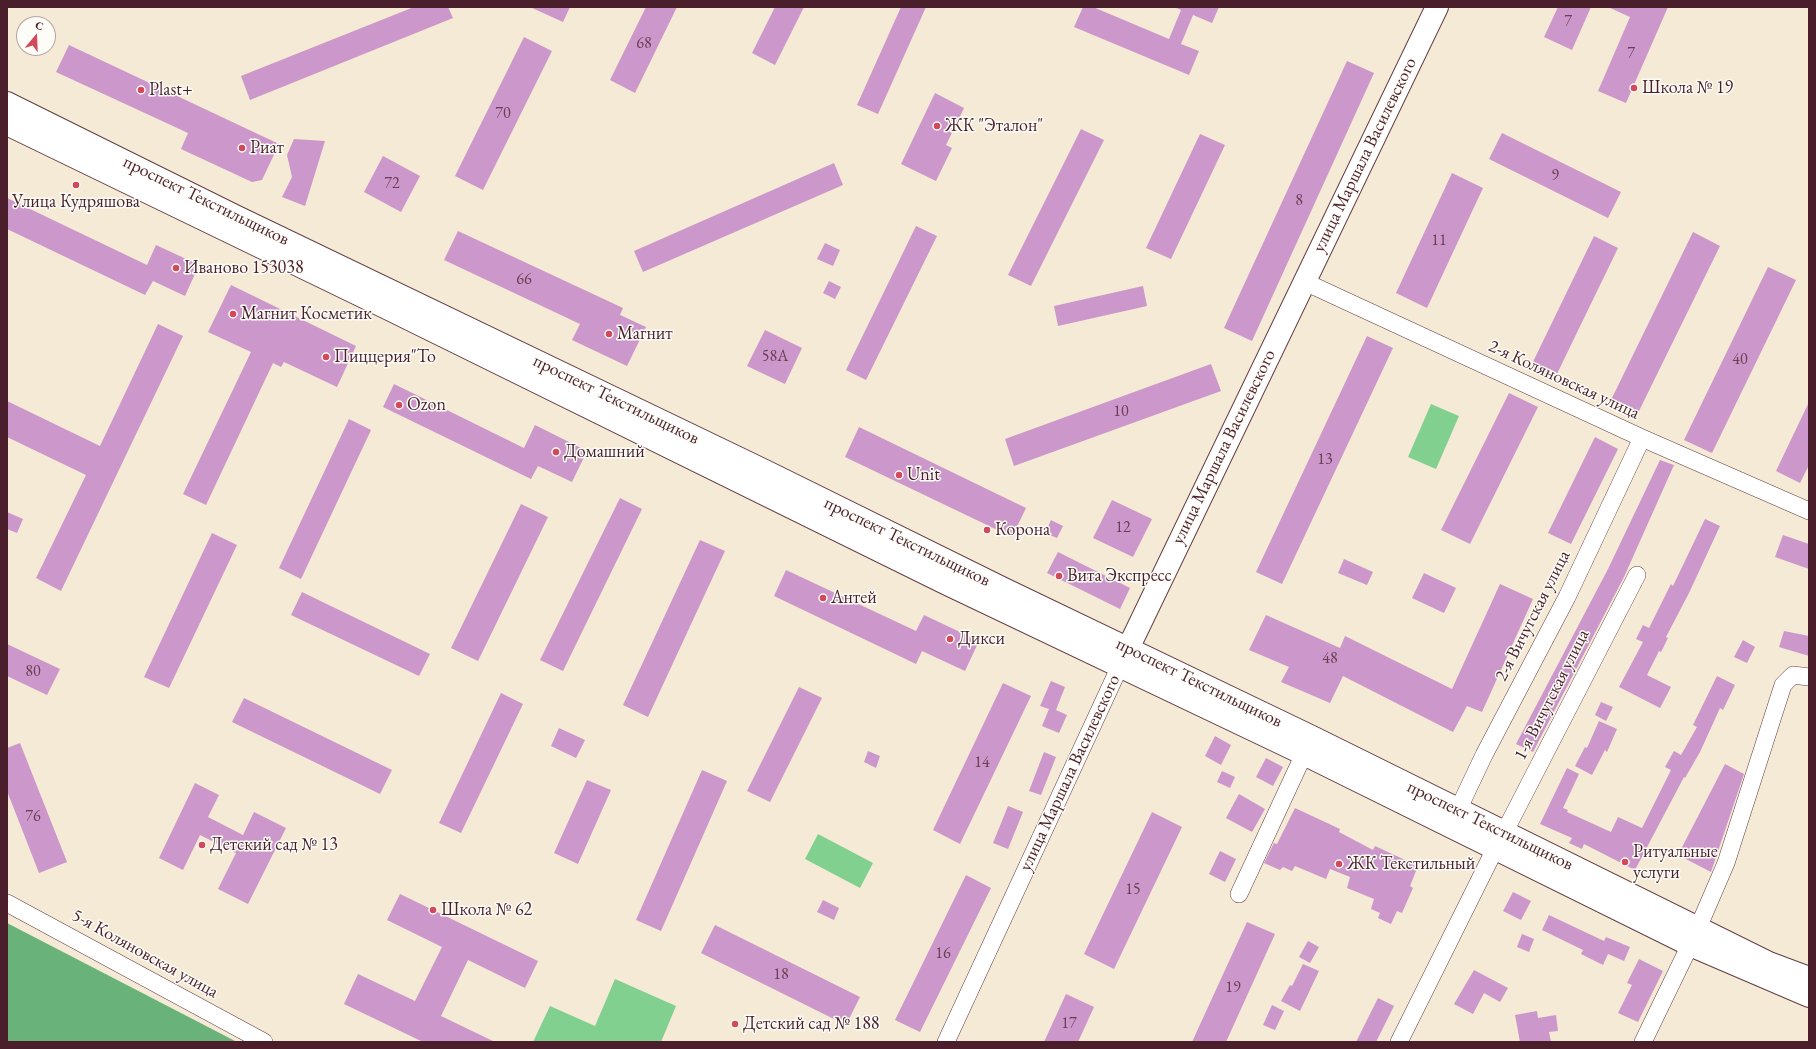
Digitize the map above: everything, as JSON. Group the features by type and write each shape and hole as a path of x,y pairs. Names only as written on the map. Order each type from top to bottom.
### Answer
{"main road":[{"name":"улица Маршала Василевского","path":"1124,657 1436,7"},
{"name":"проспект Текстильщиков","path":"7,103 1002,588 1124,657 1304,754 1499,841 1694,937 1809,996"},
{"name":"проспект Текстильщиков","path":"7,124 398,313 945,583 1312,737 1458,810 1499,841"},
{"name":"проспект Текстильщиков","path":"1694,937 1809,978"}],"street":[{"name":"2-я Коляновская улица","path":"1305,282 1642,438 1809,511"},
{"name":"2-я Вичугская улица","path":"1458,810 1484,755 1566,597 1642,438"},
{"name":"1-я Вичугская улица","path":"1399,1042 1499,841 1637,575"},
{"name":"улица Маршала Василевского","path":"946,1042 1124,657"},
{"path":"1643,1042 1694,937 1726,863 1783,685 1793,675 1809,677"},
{"path":"1239,894 1304,754"},
{"name":"5-я Коляновская улица","path":"7,902 264,1042"}],"green space":[{"path":"1431,404 1459,416 1436,469 1408,457"},
{"path":"818,834 873,863 860,888 805,859"},
{"path":"7,923 237,1042 7,1042"},
{"path":"615,979 676,1006 661,1042 533,1042 550,1006 595,1026"}],"building":[{"path":"414,7 448,7 453,18 250,100 241,76"},
{"path":"530,7 570,7 563,22"},
{"path":"646,7 677,7 635,93 610,80"},
{"path":"775,7 804,7 775,65 752,53"},
{"path":"901,7 926,7 878,114 857,105"},
{"path":"1083,7 1093,7 1169,39 1181,10 1174,7 1219,7 1212,23 1193,15 1181,44 1199,51 1189,75 1074,27"},
{"path":"1558,7 1591,7 1572,50 1544,37"},
{"path":"1608,7 1668,7 1626,103 1598,91 1630,17"},
{"path":"524,37 552,51 483,190 455,176"},
{"path":"69,45 279,144 262,180 252,182 181,149 188,133 56,72"},
{"path":"1347,61 1374,73 1252,341 1224,328"},
{"name":"ЖК \"Эталон\"","path":"935,93 964,108 946,145 952,148 936,181 901,164"},
{"path":"1081,129 1104,140 1031,286 1008,275"},
{"path":"1502,133 1621,192 1608,218 1489,159"},
{"path":"1200,134 1225,145 1171,259 1146,248"},
{"path":"294,139 325,141 305,206 282,197 292,177 287,155"},
{"path":"383,156 420,176 401,212 364,192"},
{"path":"834,163 843,185 643,272 634,251"},
{"path":"1452,173 1483,188 1427,308 1396,293"},
{"path":"7,198 147,265 156,245 199,265 185,296 153,281 145,295 7,229"},
{"path":"916,226 937,236 866,380 846,370"},
{"path":"458,231 623,308 620,315 646,327 627,366 572,340 580,324 444,260"},
{"path":"1693,232 1720,246 1638,413 1611,400"},
{"path":"1594,236 1618,248 1554,380 1530,368"},
{"path":"825,243 840,250 833,266 817,259"},
{"path":"1768,267 1796,280 1712,453 1684,440"},
{"path":"829,281 841,287 835,299 823,293"},
{"path":"231,285 356,346 337,387 284,362 281,367 273,363 206,505 183,494 251,352 208,332"},
{"path":"1143,286 1147,306 1058,326 1054,306"},
{"path":"158,324 183,336 61,591 36,578 86,475 7,437 7,401 100,446"},
{"path":"765,330 802,348 785,384 747,366"},
{"path":"1367,336 1393,348 1282,584 1256,572"},
{"path":"1211,364 1221,391 1014,466 1005,439"},
{"path":"394,384 524,448 535,425 587,451 572,482 538,466 531,479 383,407"},
{"path":"1509,393 1538,407 1470,544 1441,530"},
{"path":"1809,402 1809,465 1800,483 1776,471"},
{"path":"349,419 371,430 301,579 279,568"},
{"path":"859,427 1026,508 1012,537 845,457"},
{"path":"1595,437 1618,449 1571,544 1548,533"},
{"path":"1660,460 1674,465 1624,577 1533,752 1516,744 1608,569"},
{"path":"620,498 642,509 563,671 540,660"},
{"path":"1112,500 1152,519 1133,557 1093,538"},
{"path":"521,504 548,517 478,661 451,648"},
{"path":"7,512 23,519 17,533 7,529"},
{"path":"1705,519 1720,526 1689,593 1666,637 1668,638 1661,652 1659,651 1647,675 1671,687 1660,708 1619,687 1643,642 1636,639 1643,625 1649,628 1671,584 1673,586"},
{"path":"1051,520 1063,526 1057,538 1045,533"},
{"path":"212,533 237,545 169,688 144,677"},
{"path":"1783,535 1809,544 1809,569 1775,557"},
{"path":"700,540 725,551 648,717 623,705"},
{"path":"1058,552 1130,588 1120,609 1047,573"},
{"path":"1344,559 1373,572 1367,585 1338,573"},
{"path":"786,570 916,631 924,615 979,641 965,671 922,651 916,664 774,596"},
{"path":"1424,573 1456,588 1444,613 1412,598"},
{"path":"1500,584 1533,599 1482,712 1467,706 1453,732 1343,676 1330,703 1281,682 1289,667 1249,650 1266,615 1340,648 1345,636 1452,689"},
{"path":"302,592 430,654 419,676 291,615"},
{"path":"1784,631 1809,636 1809,656 1779,647"},
{"path":"1743,640 1755,647 1747,663 1734,657"},
{"path":"7,644 60,669 47,695 7,676"},
{"path":"1717,676 1735,685 1723,710 1720,708 1700,752 1685,778 1684,777 1635,870 1584,844 1582,849 1569,843 1572,838 1540,824 1567,768 1579,774 1563,808 1568,810 1567,812 1611,832 1618,817 1642,828 1671,770 1665,767 1674,751 1681,755 1697,727 1693,725"},
{"path":"1051,681 1065,687 1056,710 1067,715 1059,733 1042,726 1049,709 1040,706"},
{"path":"1003,683 1031,696 960,844 933,830"},
{"path":"799,687 822,698 770,802 747,791"},
{"path":"501,693 523,704 461,833 439,823"},
{"path":"244,698 392,770 380,794 232,722"},
{"path":"1601,702 1613,707 1606,721 1595,715"},
{"path":"1599,721 1617,729 1607,752 1605,750 1592,775 1575,766 1585,747 1587,748"},
{"path":"559,728 585,740 576,758 551,746"},
{"path":"1215,736 1231,745 1221,765 1205,756"},
{"path":"20,743 67,862 39,873 7,791 7,748"},
{"path":"868,751 880,756 876,768 864,762"},
{"path":"1044,752 1056,757 1041,795 1029,791"},
{"path":"1266,758 1283,767 1273,786 1256,777"},
{"path":"1725,764 1744,774 1711,872 1678,855"},
{"path":"702,770 727,781 661,931 636,920"},
{"path":"1222,771 1235,777 1230,788 1217,782"},
{"path":"587,780 611,790 578,864 554,853"},
{"path":"195,783 219,795 208,817 243,835 254,812 286,828 248,904 218,889 236,853 200,835 183,870 159,858"},
{"path":"1239,794 1265,809 1252,832 1226,818"},
{"path":"1008,806 1023,812 1008,849 993,843"},
{"name":"ЖК Текстильный","path":"1295,808 1340,829 1339,832 1373,850 1375,846 1418,866 1410,886 1413,888 1402,913 1397,911 1391,924 1378,918 1380,913 1371,909 1374,899 1347,888 1350,877 1330,869 1326,879 1295,866 1292,871 1283,867 1280,870 1264,863 1274,843 1277,844"},
{"path":"1152,812 1182,827 1114,969 1084,954"},
{"path":"1220,851 1236,859 1225,882 1209,874"},
{"path":"966,875 991,888 920,1032 895,1020"},
{"path":"1513,892 1531,901 1521,920 1503,911"},
{"path":"400,894 538,961 525,988 468,960 441,1016 495,1042 423,1042 344,1004 358,974 415,1001 442,947 387,920"},
{"path":"823,900 839,908 834,920 817,912"},
{"path":"1549,915 1604,941 1606,937 1630,947 1624,961 1608,954 1603,965 1581,954 1583,950 1542,930"},
{"path":"1247,922 1275,934 1226,1042 1192,1042"},
{"path":"715,925 860,997 846,1025 701,953"},
{"path":"1522,934 1534,939 1529,952 1517,947"},
{"path":"1308,941 1319,947 1310,963 1299,957"},
{"path":"1639,959 1663,971 1638,1022 1618,1013 1632,985 1627,983"},
{"path":"1303,964 1319,971 1300,1011 1281,1001 1290,985 1292,986"},
{"path":"1474,970 1508,988 1500,1002 1484,993 1473,1014 1454,1004"},
{"path":"1066,994 1094,1007 1078,1042 1044,1042"},
{"path":"1378,998 1394,1006 1376,1042 1356,1042"},
{"path":"1272,1005 1284,1011 1275,1030 1263,1025"},
{"path":"1537,1011 1538,1018 1556,1015 1558,1031 1549,1032 1551,1042 1520,1042 1515,1015"}],"place":[{"name":"Школа № 19","path":"1634,88"},
{"name":"Plast+","path":"141,90"},
{"name":"ЖК \"Эталон\"","path":"937,126"},
{"name":"Риат","path":"242,148"},
{"name":"Улица Кудряшова","path":"76,185"},
{"name":"Иваново 153038","path":"176,268"},
{"name":"Магнит Косметик","path":"233,314"},
{"name":"Магнит","path":"609,334"},
{"name":"Пиццерия\"То","path":"326,357"},
{"name":"Ozon","path":"399,405"},
{"name":"Домашний","path":"556,452"},
{"name":"Unit","path":"899,475"},
{"name":"Корона","path":"987,530"},
{"name":"Вита Экспресс","path":"1059,576"},
{"name":"Антей","path":"823,598"},
{"name":"Дикси","path":"950,639"},
{"name":"Детский сад № 13","path":"202,845"},
{"name":"Ритуальные услуги","path":"1625,862"},
{"name":"ЖК Текстильный","path":"1339,864"},
{"name":"Школа № 62","path":"433,910"},
{"name":"Детский сад № 188","path":"735,1024"}]}
